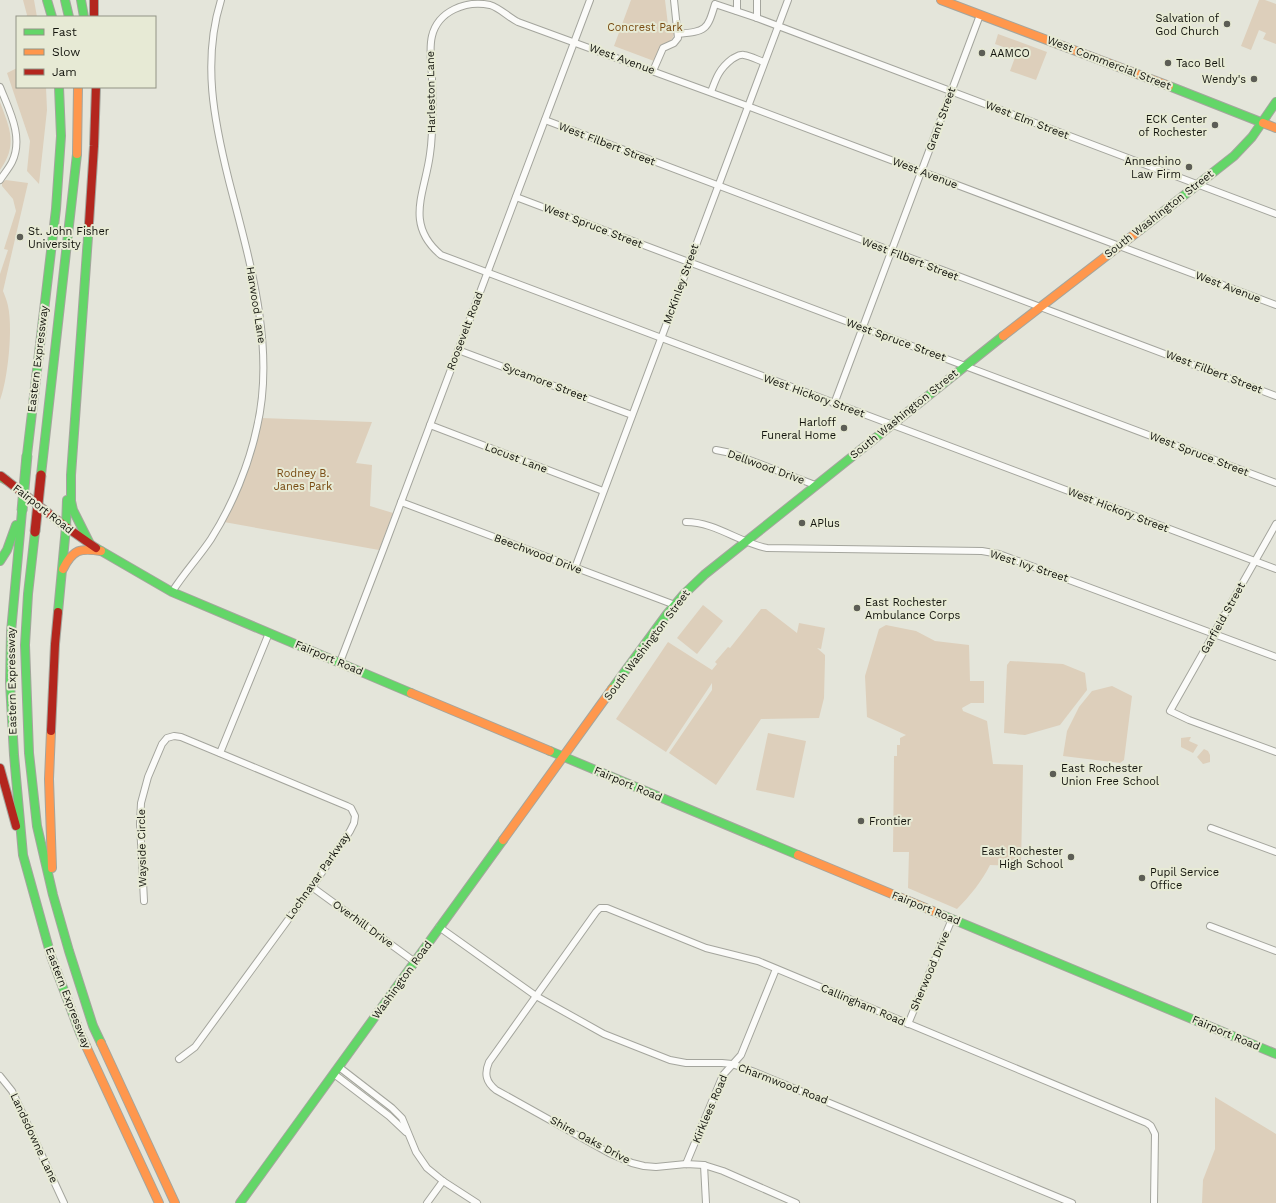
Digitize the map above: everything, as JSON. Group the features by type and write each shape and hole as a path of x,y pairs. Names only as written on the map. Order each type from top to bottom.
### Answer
{"main road":[{"path":"47,0 52,16"},
{"path":"65,0 69,16"},
{"path":"80,0 84,16"},
{"path":"94,0 94,16"},
{"name":"West Commercial Street","path":"941,0 1181,90 1276,128"},
{"name":"Eastern Expressway","path":"59,88 61,136 56,209 27,455 11,632 10,683 14,755 23,854 50,956 80,1032 159,1203"},
{"name":"Eastern Expressway","path":"78,88 76,169 28,594 25,644 29,753 37,826 53,895 68,950 93,1026 175,1203"},
{"path":"90,544 73,510 71,501 70,476 94,146 95,88"},
{"name":"South Washington Street","path":"563,756 674,605 694,584 815,485 1241,150 1263,123 1276,102"},
{"path":"53,895 49,779 56,644 68,485 70,476"},
{"name":"Fairport Road","path":"2,478 100,551 172,592 1276,1054"},
{"path":"0,561 7,550 22,511"},
{"path":"61,577 68,558 75,552 82,549 100,551"},
{"name":"Washington Road","path":"240,1203 563,756"},
{"path":"0,768 23,854"}],"street":[{"name":"Harwood Lane","path":"172,592 211,538 233,498 257,430 262,385 262,349 259,312 249,261 220,144 212,99 212,43 214,26 221,0"},
{"name":"Roosevelt Road","path":"340,662 590,0"},
{"path":"653,71 663,48 674,43 678,38 674,0"},
{"path":"737,0 737,11"},
{"path":"757,0 757,18"},
{"name":"McKinley Street","path":"575,568 788,0"},
{"path":"678,34 704,29 709,23 712,2"},
{"name":"West Elm Street","path":"712,2 1276,214"},
{"name":"Harleston Lane","path":"488,273 441,255 427,240 420,224 420,207 432,139 433,120 430,47 432,34 437,24 446,14 456,7 468,3 483,3 496,7 518,22 574,42"},
{"name":"Grant Street","path":"834,404 980,15"},
{"name":"West Avenue","path":"574,42 922,171 1276,305"},
{"path":"711,92 721,69 740,55 764,62"},
{"path":"0,87 16,132 17,142 12,162 0,180"},
{"name":"West Filbert Street","path":"545,120 1276,396"},
{"name":"West Spruce Street","path":"516,197 1276,482"},
{"name":"West Hickory Street","path":"488,273 1276,569"},
{"name":"Sycamore Street","path":"458,350 632,415"},
{"name":"Locust Lane","path":"430,425 603,491"},
{"name":"Dellwood Drive","path":"716,450 731,453 815,485"},
{"name":"Beechwood Drive","path":"401,502 674,605"},
{"name":"West Ivy Street","path":"686,522 698,522 756,546 767,548 991,552 1012,558 1276,657"},
{"name":"Garfield Street","path":"1276,524 1170,712 1276,752"},
{"path":"220,752 269,633"},
{"name":"Wayside Circle","path":"144,901 140,824 141,803 145,785 162,744 167,738 177,736 220,752"},
{"name":"Lochnavar Parkway","path":"179,1059 195,1047 312,887 350,831 355,819 353,812 347,806 220,752"},
{"path":"1211,828 1276,852"},
{"name":"Overhill Drive","path":"312,887 415,962"},
{"name":"Callingham Road","path":"536,996 596,912 602,907 606,908 706,948 746,958 776,969 1142,1121 1151,1126 1155,1134 1154,1203"},
{"name":"Sherwood Drive","path":"908,1024 952,919"},
{"path":"1210,926 1276,951"},
{"name":"Charmwood Road","path":"440,927 536,996 604,1034 670,1060 732,1064 761,1074 1072,1203"},
{"name":"Kirklees Road","path":"686,1164 723,1075 741,1055 776,969"},
{"name":"Shire Oaks Drive","path":"536,996 487,1067 486,1078 491,1086 609,1153 632,1163 656,1167 686,1164 704,1165 723,1171 796,1203"},
{"path":"336,1071 389,1116 409,1136 420,1159 427,1168 443,1181 477,1203"},
{"name":"Landsdowne Lane","path":"0,1076 12,1091 64,1203"},
{"path":"704,1165 706,1203"},
{"path":"426,1203 443,1181"}],"green space":[{"path":"23,0 34,0 37,16 27,15"},
{"name":"Concrest Park","path":"631,0 665,0 669,33 674,32 674,35 670,41 661,45 654,61 614,46"},
{"path":"1259,0 1265,0 1276,4 1276,44 1263,39 1266,33 1259,30 1251,50 1241,46"},
{"path":"998,34 1047,52 1036,80 1010,71 1017,52 995,44"},
{"path":"16,68 16,88 46,88 47,110 39,184 27,171 30,141 7,73"},
{"path":"0,102 7,120 11,145 6,161 0,170"},
{"path":"6,180 28,183 3,291 8,304 10,340 5,380 0,400 0,274 8,250 4,249 16,211 13,199 2,186 2,182"},
{"name":"Rodney B. Janes Park","path":"261,418 372,422 356,463 372,465 370,506 393,513 379,550 224,522 255,445"},
{"path":"703,605 723,621 697,654 677,638"},
{"path":"761,609 766,609 797,633 799,623 825,628 821,649 817,648 825,655 824,698 819,718 761,719 716,785 669,753 712,690 712,683 666,752 616,719 668,642 712,670 717,664 715,662 728,647 730,648"},
{"path":"886,625 916,631 935,641 969,645 970,681 984,681 984,703 971,703 962,708 963,711 987,721 993,764 1023,765 1021,866 990,865 967,899 957,909 908,888 909,852 893,852 894,756 897,756 897,745 900,745 900,738 906,735 867,717 865,676 879,629"},
{"path":"1010,661 1063,664 1085,673 1087,690 1060,725 1025,735 1004,733 1007,665"},
{"path":"1112,686 1132,696 1124,760 1120,763 1063,756 1067,731 1079,707 1092,691"},
{"path":"768,733 806,741 794,798 756,790"},
{"path":"1191,737 1189,741 1198,745 1193,753 1181,747 1181,738"},
{"path":"1204,749 1208,751 1210,755 1210,762 1203,764 1197,757"},
{"path":"1215,1097 1276,1134 1276,1203 1202,1203 1203,1180 1215,1149"}],"traffic: fast":[{"path":"47,0 52,16"},
{"path":"65,0 69,16"},
{"path":"81,0 84,16"},
{"path":"1169,86 1263,123"},
{"path":"27,455 56,209 61,136 59,88"},
{"path":"1140,230 1234,156 1252,137 1276,102"},
{"path":"41,475 77,154"},
{"path":"89,223 71,475 71,501 73,510 90,544"},
{"path":"612,689 667,614 684,594 704,575 1003,336"},
{"path":"22,511 27,455"},
{"path":"0,477 6,480"},
{"path":"58,612 67,500"},
{"path":"22,511 11,632 10,683 14,755 23,855 51,956 86,1046"},
{"path":"0,561 7,550 16,525"},
{"path":"35,532 28,594 25,645 29,753 37,826 53,895 69,951 93,1026 101,1043"},
{"path":"96,548 172,592 411,693"},
{"path":"550,751 798,855"},
{"path":"240,1203 503,840"},
{"path":"940,914 1276,1054"}],"traffic: slow":[{"path":"941,0 1169,86"},
{"path":"77,154 78,88"},
{"path":"1263,123 1276,128"},
{"path":"1003,336 1140,230"},
{"path":"63,569 70,557 78,551 101,551"},
{"path":"503,840 612,689"},
{"path":"411,693 550,751"},
{"path":"51,731 49,779 52,868"},
{"path":"798,855 940,914"},
{"path":"101,1043 175,1203"},
{"path":"86,1046 159,1203"}],"traffic: jam":[{"path":"94,0 94,16"},
{"path":"89,223 96,88"},
{"path":"35,532 41,475"},
{"path":"1,476 66,527 96,548"},
{"path":"51,731 58,612"},
{"path":"0,768 16,826"}],"place":[{"name":"Salvation of God Church","path":"1227,24"},
{"name":"AAMCO","path":"982,53"},
{"name":"Taco Bell","path":"1168,63"},
{"name":"Wendy's","path":"1254,79"},
{"name":"ECK Center of Rochester","path":"1215,125"},
{"name":"Annechino Law Firm","path":"1189,167"},
{"name":"St. John Fisher University","path":"20,237"},
{"name":"Harloff Funeral Home","path":"844,428"},
{"name":"APlus","path":"802,523"},
{"name":"East Rochester Ambulance Corps","path":"857,608"},
{"name":"East Rochester Union Free School","path":"1053,774"},
{"name":"Frontier","path":"861,821"},
{"name":"East Rochester High School","path":"1071,857"},
{"name":"Pupil Service Office","path":"1142,878"}]}
